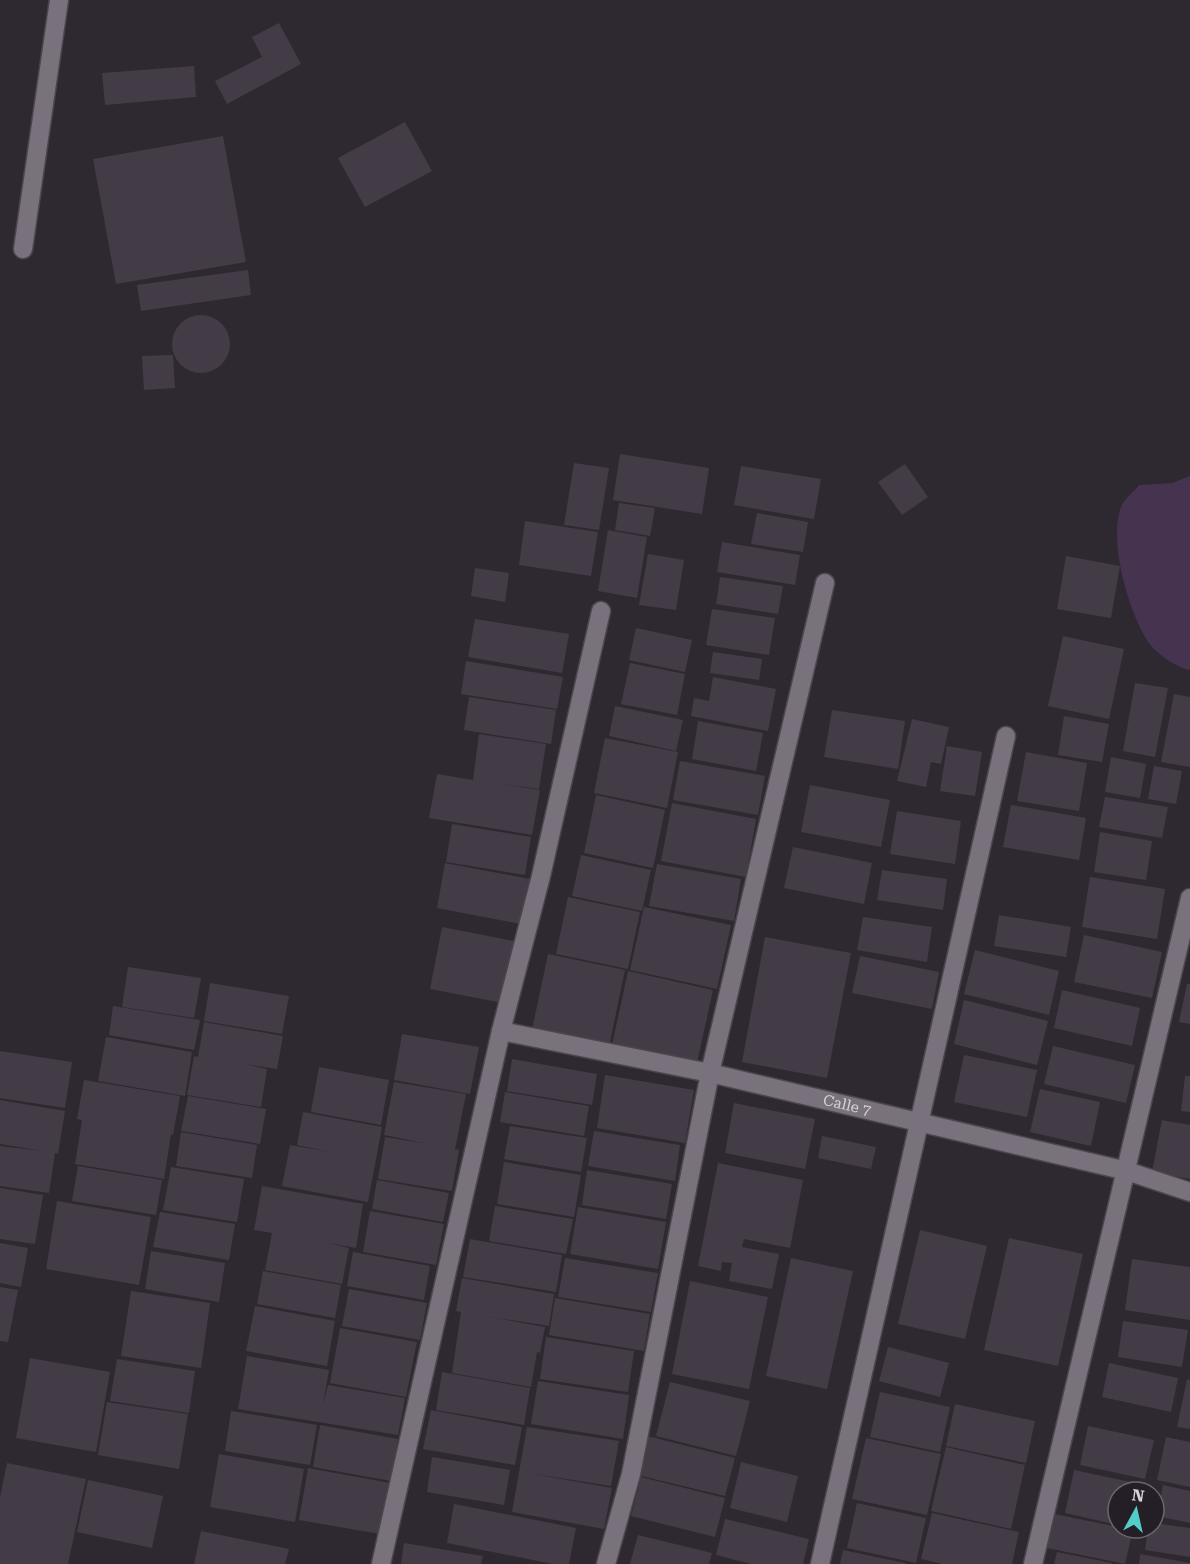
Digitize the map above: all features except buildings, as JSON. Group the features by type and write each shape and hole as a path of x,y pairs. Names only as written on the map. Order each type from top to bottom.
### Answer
{"street":[{"path":"24,249 59,0"},
{"path":"606,1564 631,1474 710,1073 825,583"},
{"path":"381,1564 501,1031 541,876 601,611"},
{"path":"820,1564 1006,736"},
{"path":"1033,1564 1190,898"},
{"name":"Calle 7","path":"501,1031 710,1073 920,1122 1127,1171 1190,1192"}],"shaded area":[{"path":"1190,476 1190,670 1162,656 1149,643 1134,614 1128,596 1117,539 1121,507 1139,485 1172,483"}]}
